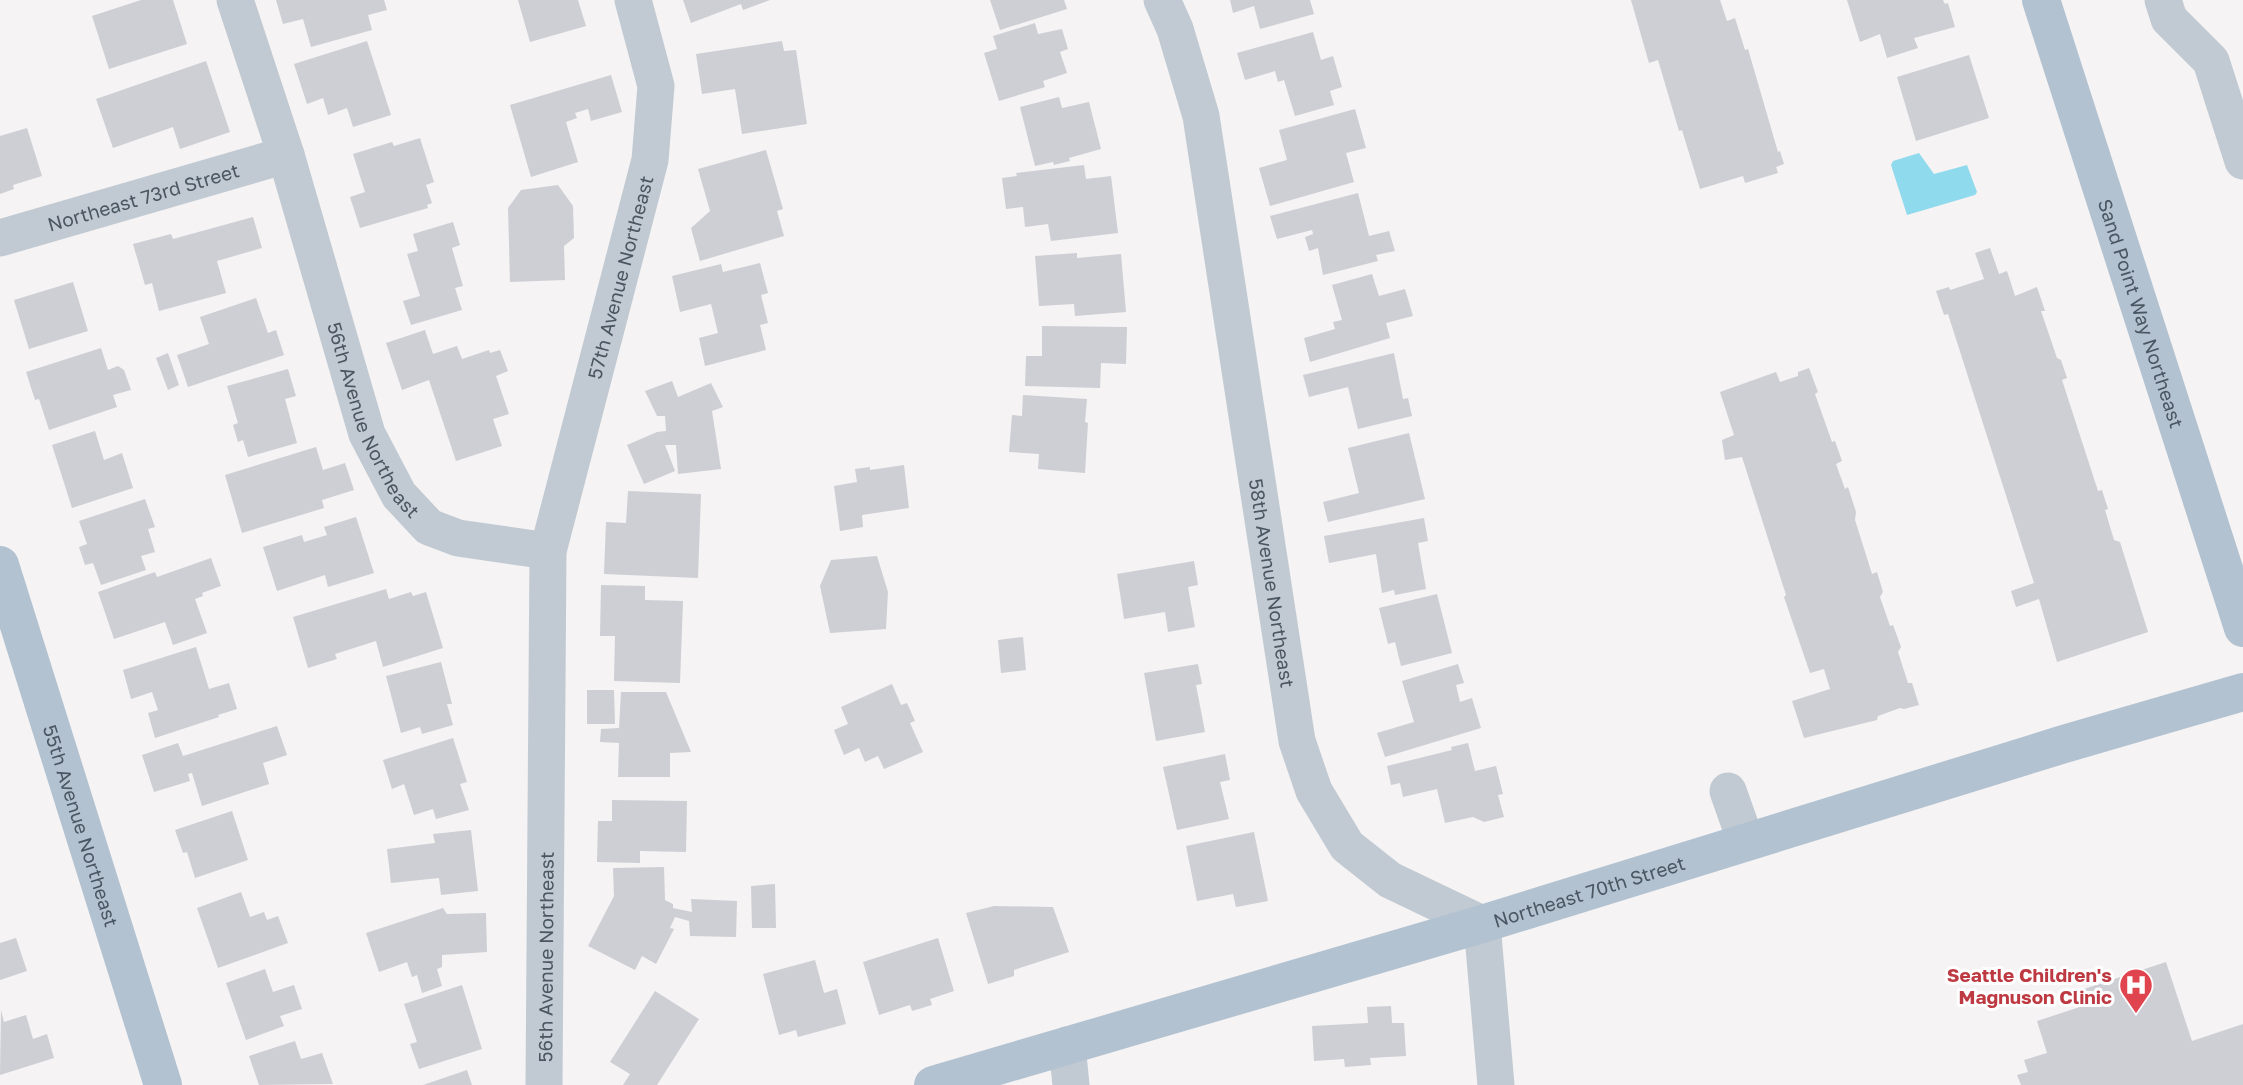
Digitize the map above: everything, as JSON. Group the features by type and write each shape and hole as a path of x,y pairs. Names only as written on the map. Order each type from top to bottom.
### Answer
{"main road":[{"name":"Sand Point Way Northeast","path":"2041,0 2243,628"},
{"name":"55th Avenue Northeast","path":"0,565 163,1085"},
{"name":"Northeast 70th Street","path":"933,1085 1482,924 2064,744 2243,692"}],"street":[{"name":"56th Avenue Northeast","path":"235,0 285,155 367,434 399,495 429,527 458,538 548,551 544,1085"},
{"name":"57th Avenue Northeast","path":"548,551 650,160 656,86 634,0"},
{"name":"58th Avenue Northeast","path":"1162,0 1175,29 1201,116 1297,741 1314,791 1347,846 1390,880 1482,924"},
{"path":"2163,0 2169,19 2211,61 2243,161"},
{"name":"Northeast 73rd Street","path":"0,238 285,155"},
{"path":"1728,791 1746,842"},
{"path":"1482,924 1496,1085"},
{"path":"1067,1045 1071,1085"}],"water":[{"path":"1919,153 1934,174 1967,165 1977,192 1975,195 1907,215 1891,165 1893,161"}],"building":[{"path":"141,0 173,0 187,44 109,69 92,16"},
{"path":"276,0 384,0 387,10 368,15 372,30 311,47 303,19 283,24"},
{"path":"518,0 578,0 586,26 530,42"},
{"path":"683,0 770,0 743,10 741,4 691,23"},
{"path":"990,0 1064,0 1067,9 1000,30"},
{"path":"1230,0 1310,0 1314,14 1260,29 1254,6 1233,13"},
{"path":"1631,0 1720,0 1727,21 1735,18 1745,50 1748,49 1778,152 1780,151 1784,164 1776,167 1778,173 1745,183 1743,176 1700,189 1658,60 1649,63"},
{"path":"1847,0 1943,0 1945,4 1948,3 1955,27 1914,38 1918,48 1887,58 1880,34 1860,42"},
{"path":"1035,23 1038,34 1062,29 1068,49 1060,52 1067,73 1043,81 1045,87 999,101 984,53 997,49 993,36"},
{"path":"1313,32 1321,60 1333,56 1342,87 1330,91 1334,105 1295,116 1284,80 1278,82 1275,71 1245,80 1237,53"},
{"path":"367,41 391,115 353,127 347,108 328,115 323,98 307,104 294,64"},
{"path":"782,41 784,51 796,50 807,124 742,134 735,89 702,94 696,54"},
{"path":"1969,55 1989,118 1916,141 1897,77"},
{"path":"206,61 230,132 180,149 173,127 113,148 96,99"},
{"path":"611,75 622,112 591,121 588,109 575,113 577,118 566,122 578,162 531,177 510,105"},
{"path":"1059,97 1062,108 1089,102 1101,149 1069,158 1070,161 1035,166 1020,107"},
{"path":"1355,109 1366,148 1346,153 1354,182 1270,206 1259,168 1287,160 1279,130"},
{"path":"27,128 42,176 13,185 14,189 0,194 0,136"},
{"path":"420,138 434,182 426,185 432,203 427,205 428,208 360,228 350,197 365,192 353,154 392,142 394,146"},
{"path":"766,150 783,209 777,211 784,236 700,261 691,228 710,211 698,169"},
{"path":"1084,165 1086,179 1111,176 1118,233 1051,241 1048,224 1025,227 1023,207 1006,209 1002,178 1017,176 1016,173"},
{"path":"558,185 573,206 574,238 564,246 565,280 510,282 508,208 521,190"},
{"path":"1358,193 1369,236 1389,231 1395,251 1376,255 1378,261 1323,275 1318,248 1309,251 1305,237 1313,234 1312,230 1277,239 1270,216"},
{"path":"253,217 262,248 217,261 226,293 159,311 152,283 145,285 133,244 171,234 173,239"},
{"path":"453,222 460,245 452,248 463,286 455,288 462,310 411,325 403,301 420,296 407,254 418,251 413,234"},
{"path":"1990,248 1999,274 2007,271 2015,296 2037,287 2045,311 2041,311 2067,378 2062,380 2098,491 2102,490 2114,540 2120,542 2148,632 2057,662 2039,599 2016,607 2011,591 2034,583 1948,314 1944,315 1936,291 1949,287 1950,290 1984,279 1975,253"},
{"path":"1077,253 1077,258 1121,254 1126,312 1075,316 1074,304 1039,306 1035,256"},
{"path":"760,263 768,293 761,295 768,323 760,325 766,350 705,366 699,338 718,333 711,304 680,312 672,276 721,264 723,272"},
{"path":"1372,274 1379,296 1405,289 1413,316 1386,323 1390,338 1310,362 1304,338 1335,329 1333,322 1342,320 1332,285"},
{"path":"73,282 88,331 29,349 14,300"},
{"path":"256,298 268,333 276,330 284,355 188,387 177,355 209,344 200,317"},
{"path":"1042,326 1127,327 1126,364 1101,363 1100,388 1025,386 1026,356 1042,356"},
{"path":"425,330 433,354 457,346 462,359 489,350 490,353 500,350 508,371 496,376 509,414 493,419 502,446 456,461 429,380 402,390 386,343"},
{"path":"101,348 108,370 118,366 124,370 131,390 113,395 117,407 49,430 39,399 35,400 26,372"},
{"path":"168,353 179,385 168,390 156,358"},
{"path":"1394,353 1403,399 1408,398 1412,416 1358,429 1348,387 1309,397 1303,375"},
{"path":"1809,368 1832,442 1835,441 1842,461 1836,464 1845,489 1848,487 1872,574 1877,572 1883,592 1880,597 1901,647 1898,652 1908,683 1912,683 1919,705 1900,708 1878,716 1877,720 1804,738 1792,701 1830,689 1824,669 1810,673 1742,457 1725,460 1722,440 1734,435 1720,392 1776,372 1780,382 1798,376 1798,372"},
{"path":"288,369 296,396 285,399 297,443 248,457 243,440 238,442 233,425 238,423 227,386"},
{"path":"672,381 678,397 711,383 723,407 712,411 721,469 678,474 676,445 665,445 675,471 644,484 627,445 666,431 665,416 657,416 645,391"},
{"path":"1023,395 1087,399 1085,473 1038,469 1039,454 1009,452 1012,415 1022,416"},
{"path":"95,431 104,460 122,453 133,488 72,508 52,445"},
{"path":"1409,433 1425,499 1328,522 1323,502 1359,493 1348,448"},
{"path":"316,447 323,470 345,463 354,490 322,500 324,508 242,533 225,475"},
{"path":"904,465 909,508 862,515 863,527 840,531 834,486 857,482 855,469 870,467 870,470"},
{"path":"628,491 701,494 698,578 604,574 606,522 626,523"},
{"path":"145,499 155,527 148,529 155,552 141,556 146,570 101,585 93,563 85,565 79,547 87,544 79,521"},
{"path":"356,517 374,573 328,587 325,575 277,591 263,547 302,535 304,542 327,535 324,527"},
{"path":"1424,518 1428,541 1418,543 1426,589 1395,595 1394,590 1382,593 1376,554 1329,563 1324,536"},
{"path":"877,556 888,592 886,629 830,633 820,586 831,560"},
{"path":"211,558 221,586 202,593 203,596 195,599 207,633 173,645 165,622 114,639 98,592 155,572 157,577"},
{"path":"1194,561 1198,585 1188,587 1195,627 1168,632 1165,612 1124,619 1117,574"},
{"path":"601,585 645,586 645,600 683,601 680,683 614,681 615,636 600,636"},
{"path":"386,589 389,599 411,592 413,596 426,592 443,648 383,667 376,641 335,654 337,659 308,668 293,617"},
{"path":"1437,594 1452,653 1401,666 1395,642 1388,644 1379,608"},
{"path":"1023,637 1026,670 1001,673 998,640"},
{"path":"196,647 209,689 229,683 237,709 155,738 148,713 158,710 152,692 131,699 123,670"},
{"path":"441,662 452,704 447,704 453,725 422,734 420,727 401,733 386,676"},
{"path":"1198,664 1202,684 1196,685 1205,732 1156,741 1144,673"},
{"path":"1458,664 1464,683 1456,685 1460,702 1472,698 1481,728 1385,757 1377,733 1414,722 1402,681"},
{"path":"892,684 901,705 907,703 915,721 910,723 923,752 884,769 878,756 865,762 859,748 844,755 834,730 848,724 841,707"},
{"path":"587,690 614,690 615,724 587,724"},
{"path":"621,692 666,692 691,752 670,753 670,777 618,777 619,743 600,742 601,729 619,728"},
{"path":"277,726 287,755 263,763 269,784 202,806 192,773 188,774 190,781 154,792 142,755 178,743 183,756"},
{"path":"453,738 467,782 460,784 469,810 436,819 433,809 414,815 404,784 392,789 383,760"},
{"path":"1468,743 1475,771 1496,766 1503,794 1498,795 1504,817 1484,822 1473,817 1445,823 1437,789 1403,797 1400,783 1391,785 1387,766 1452,750 1451,747"},
{"path":"1225,754 1230,780 1220,782 1229,819 1177,830 1163,767"},
{"path":"612,800 687,801 686,852 640,851 640,863 597,862 598,821 612,821"},
{"path":"232,811 248,860 195,878 187,852 183,853 175,830"},
{"path":"471,830 478,891 441,895 439,878 391,883 387,849 435,843 433,834"},
{"path":"1254,832 1268,901 1236,907 1233,894 1197,901 1186,846"},
{"path":"664,867 665,900 673,904 673,908 692,912 691,899 737,901 736,937 690,936 689,921 675,917 670,928 674,929 656,964 642,956 635,970 588,946 614,896 613,868"},
{"path":"775,884 776,928 752,928 751,886"},
{"path":"241,892 250,917 264,912 267,920 278,916 288,943 218,968 197,908"},
{"path":"994,906 1053,907 1069,952 1014,970 1014,976 988,984 966,913"},
{"path":"443,908 447,914 486,913 487,952 442,955 442,967 437,969 442,986 422,993 417,975 412,977 407,962 379,972 366,933"},
{"path":"16,938 27,971 0,980 0,943"},
{"path":"938,938 954,991 930,999 932,1005 912,1011 910,1005 879,1015 863,962"},
{"path":"815,960 824,993 837,989 846,1024 798,1037 796,1030 779,1035 763,974"},
{"name":"Seattle Children's Magnuson Clinic","path":"2166,962 2192,1041 2243,1024 2243,1085 2021,1085 2017,1075 2028,1072 2024,1060 2047,1053 2037,1021 2086,1005 2081,990"},
{"path":"265,969 273,992 294,985 302,1009 280,1016 284,1026 246,1040 226,983"},
{"path":"462,985 482,1049 419,1069 410,1044 417,1042 404,1004"},
{"path":"655,991 699,1019 657,1085 623,1085 630,1074 610,1062"},
{"path":"1391,1006 1392,1023 1404,1023 1406,1056 1370,1058 1371,1065 1345,1067 1344,1059 1314,1061 1312,1026 1368,1023 1367,1007"},
{"path":"1,1010 4,1022 26,1015 33,1039 47,1034 54,1058 0,1075"},
{"path":"295,1041 301,1059 322,1053 333,1084 259,1085 249,1056"},
{"path":"467,1070 472,1085 423,1085"}],"place":[{"name":"Seattle Children's Magnuson Clinic","path":"2136,1015"}]}
